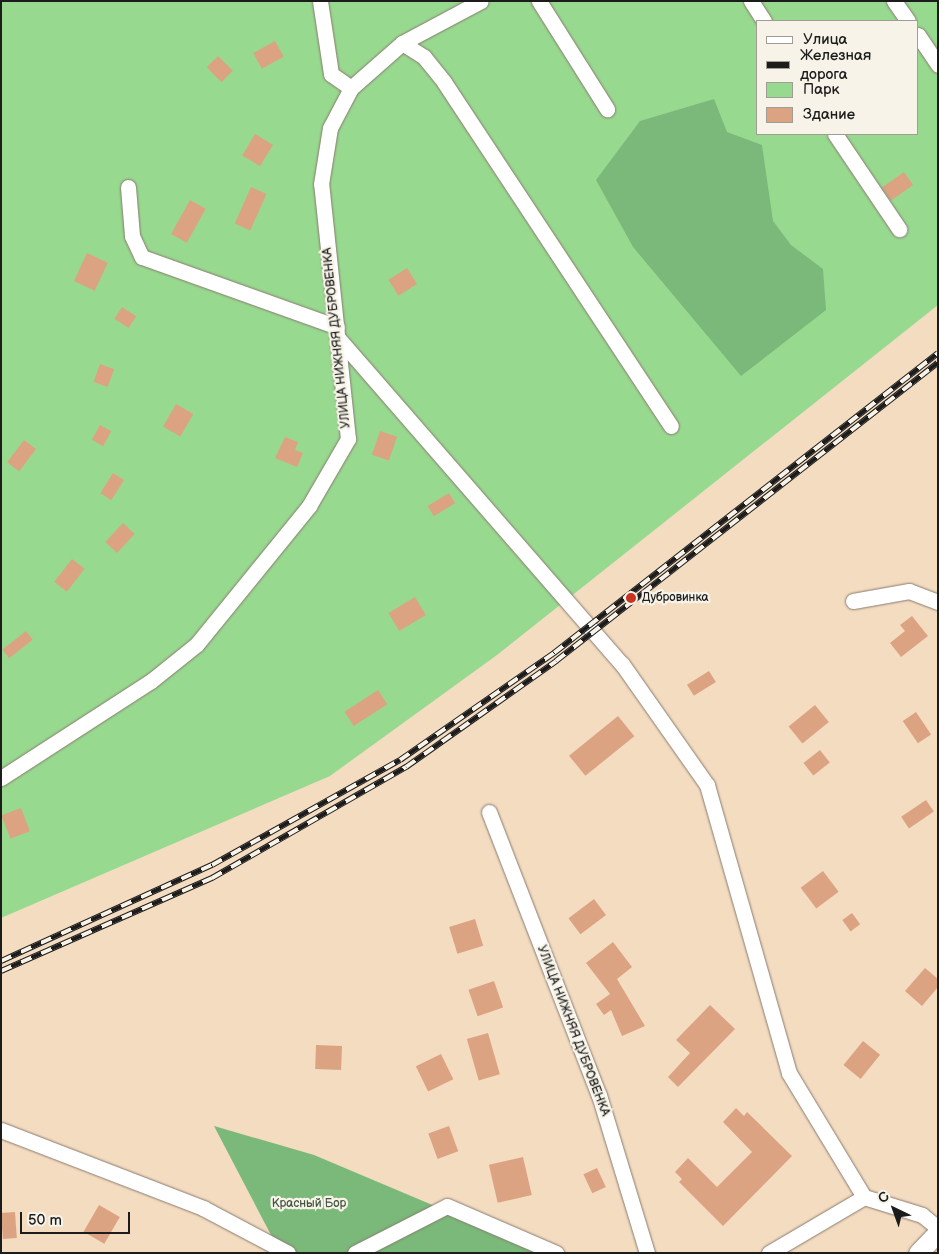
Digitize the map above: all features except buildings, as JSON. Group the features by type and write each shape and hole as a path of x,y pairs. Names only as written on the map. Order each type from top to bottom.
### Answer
{"main road":[{"path":"918,1253 938,1232"}],"street":[{"path":"320,1 332,74 351,88"},
{"name":"УЛИЦА НИЖНЯЯ ДУБРОВЕНКА","path":"1,778 151,681 197,644 241,595 309,506 348,439 321,184 330,128 351,88 402,43 481,1"},
{"path":"540,1 607,108"},
{"path":"751,1 763,20"},
{"path":"894,1 907,20"},
{"path":"919,36 938,65"},
{"path":"402,43 424,57 444,82 671,426"},
{"path":"836,135 899,229"},
{"path":"128,186 132,236 142,257 338,333 622,664 707,785 789,1072 864,1196 922,1215 938,1228"},
{"path":"853,601 908,591 938,602"},
{"name":"УЛИЦА НИЖНЯЯ ДУБРОВЕНКА","path":"489,812 600,1095 648,1253"},
{"path":"1,1130 203,1208 288,1253"},
{"path":"769,1253 864,1196"},
{"path":"355,1253 447,1206 556,1253"}],"green space":[{"path":"1,1 938,1 938,305 497,655 330,776 1,918"},
{"path":"714,99 727,132 762,145 773,221 791,245 823,269 826,310 741,376 633,247 596,180 640,121"},
{"name":"Красный Бор","path":"214,1126 314,1155 546,1253 293,1253 271,1235"}],"railway":[{"path":"1,961 212,865 400,760 554,653 938,353"},
{"path":"1,971 212,878 406,767 556,661 938,363"}],"place":[{"name":"Дубровинка","path":"631,598"}]}
